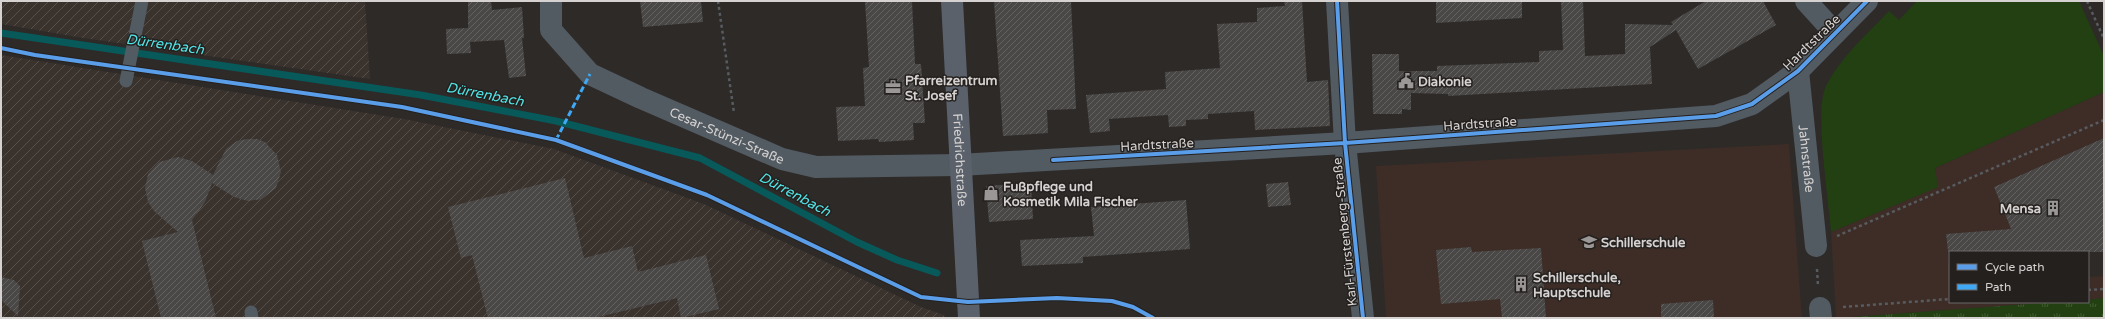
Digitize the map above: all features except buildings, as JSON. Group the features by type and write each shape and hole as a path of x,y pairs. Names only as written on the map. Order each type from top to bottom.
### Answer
{"main road":[{"name":"Friedrichstraße","path":"952,1 959,165 969,318"}],"street":[{"name":"Cesar-Stünzi-Straße","path":"551,1 551,30 590,74 782,159 816,167 959,165"},
{"name":"Karl-Fürstenberg-Straße","path":"1337,1 1345,143 1363,318"},
{"path":"1806,1 1834,33"},
{"name":"Hardtstraße","path":"959,165 1345,143 1716,116 1752,104 1798,71 1867,1"},
{"name":"Jahnstraße","path":"1798,71 1816,246"}],"lane":[{"path":"126,80 142,1"}],"path":[{"path":"718,1 738,140"},
{"path":"2087,1 2104,39"},
{"path":"1949,300 1820,313 1816,246 2104,120"},
{"path":"2089,290 2104,289"}],"shaded area":[{"path":"1,1 365,1 370,79 83,38 1,24"},
{"path":"1,55 404,119 554,149 704,204 921,307 944,315 945,318 1,318"},
{"path":"2104,92 2104,138 1994,187 2011,229 1946,235 1949,265 1949,303 2042,303 1836,318 1831,232 1937,187 1935,168"},
{"name":"Schillerschule","path":"1789,144 1802,318 1386,318 1376,166"},
{"path":"2104,276 2104,298 2089,300 2089,277"}],"green space":[{"path":"1917,1 2079,1 2104,56 2104,92 1935,168 1938,187 1831,232 1823,156 1821,115 1826,86 1839,65 1863,37 1889,11 1899,20"},
{"path":"2104,298 2104,318 1839,318 2042,303 2089,303 2089,300"}],"waterway":[{"name":"Dürrenbach","path":"1,33 421,95 556,121 700,158 857,242 897,260 937,273"}],"marked path":[{"path":"556,140 590,74"}],"cycle path":[{"path":"1337,1 1345,143 1363,318"},
{"path":"1053,160 1345,143 1716,116 1752,104 1798,71 1867,1"},
{"path":"1,48 35,55 402,107 556,140 707,195 921,297 968,302 1057,298 1112,301 1133,307 1153,318"}],"place":[{"name":"Diakonie","path":"1406,81"},
{"name":"Pfarreizentrum St. Josef","path":"893,87"},
{"name":"Fußpflege und Kosmetik Mila Fischer","path":"991,193"},
{"name":"Mensa","path":"2053,208"},
{"name":"Schillerschule","path":"1589,242"},
{"name":"Schillerschule, Hauptschule","path":"1521,284"}]}
